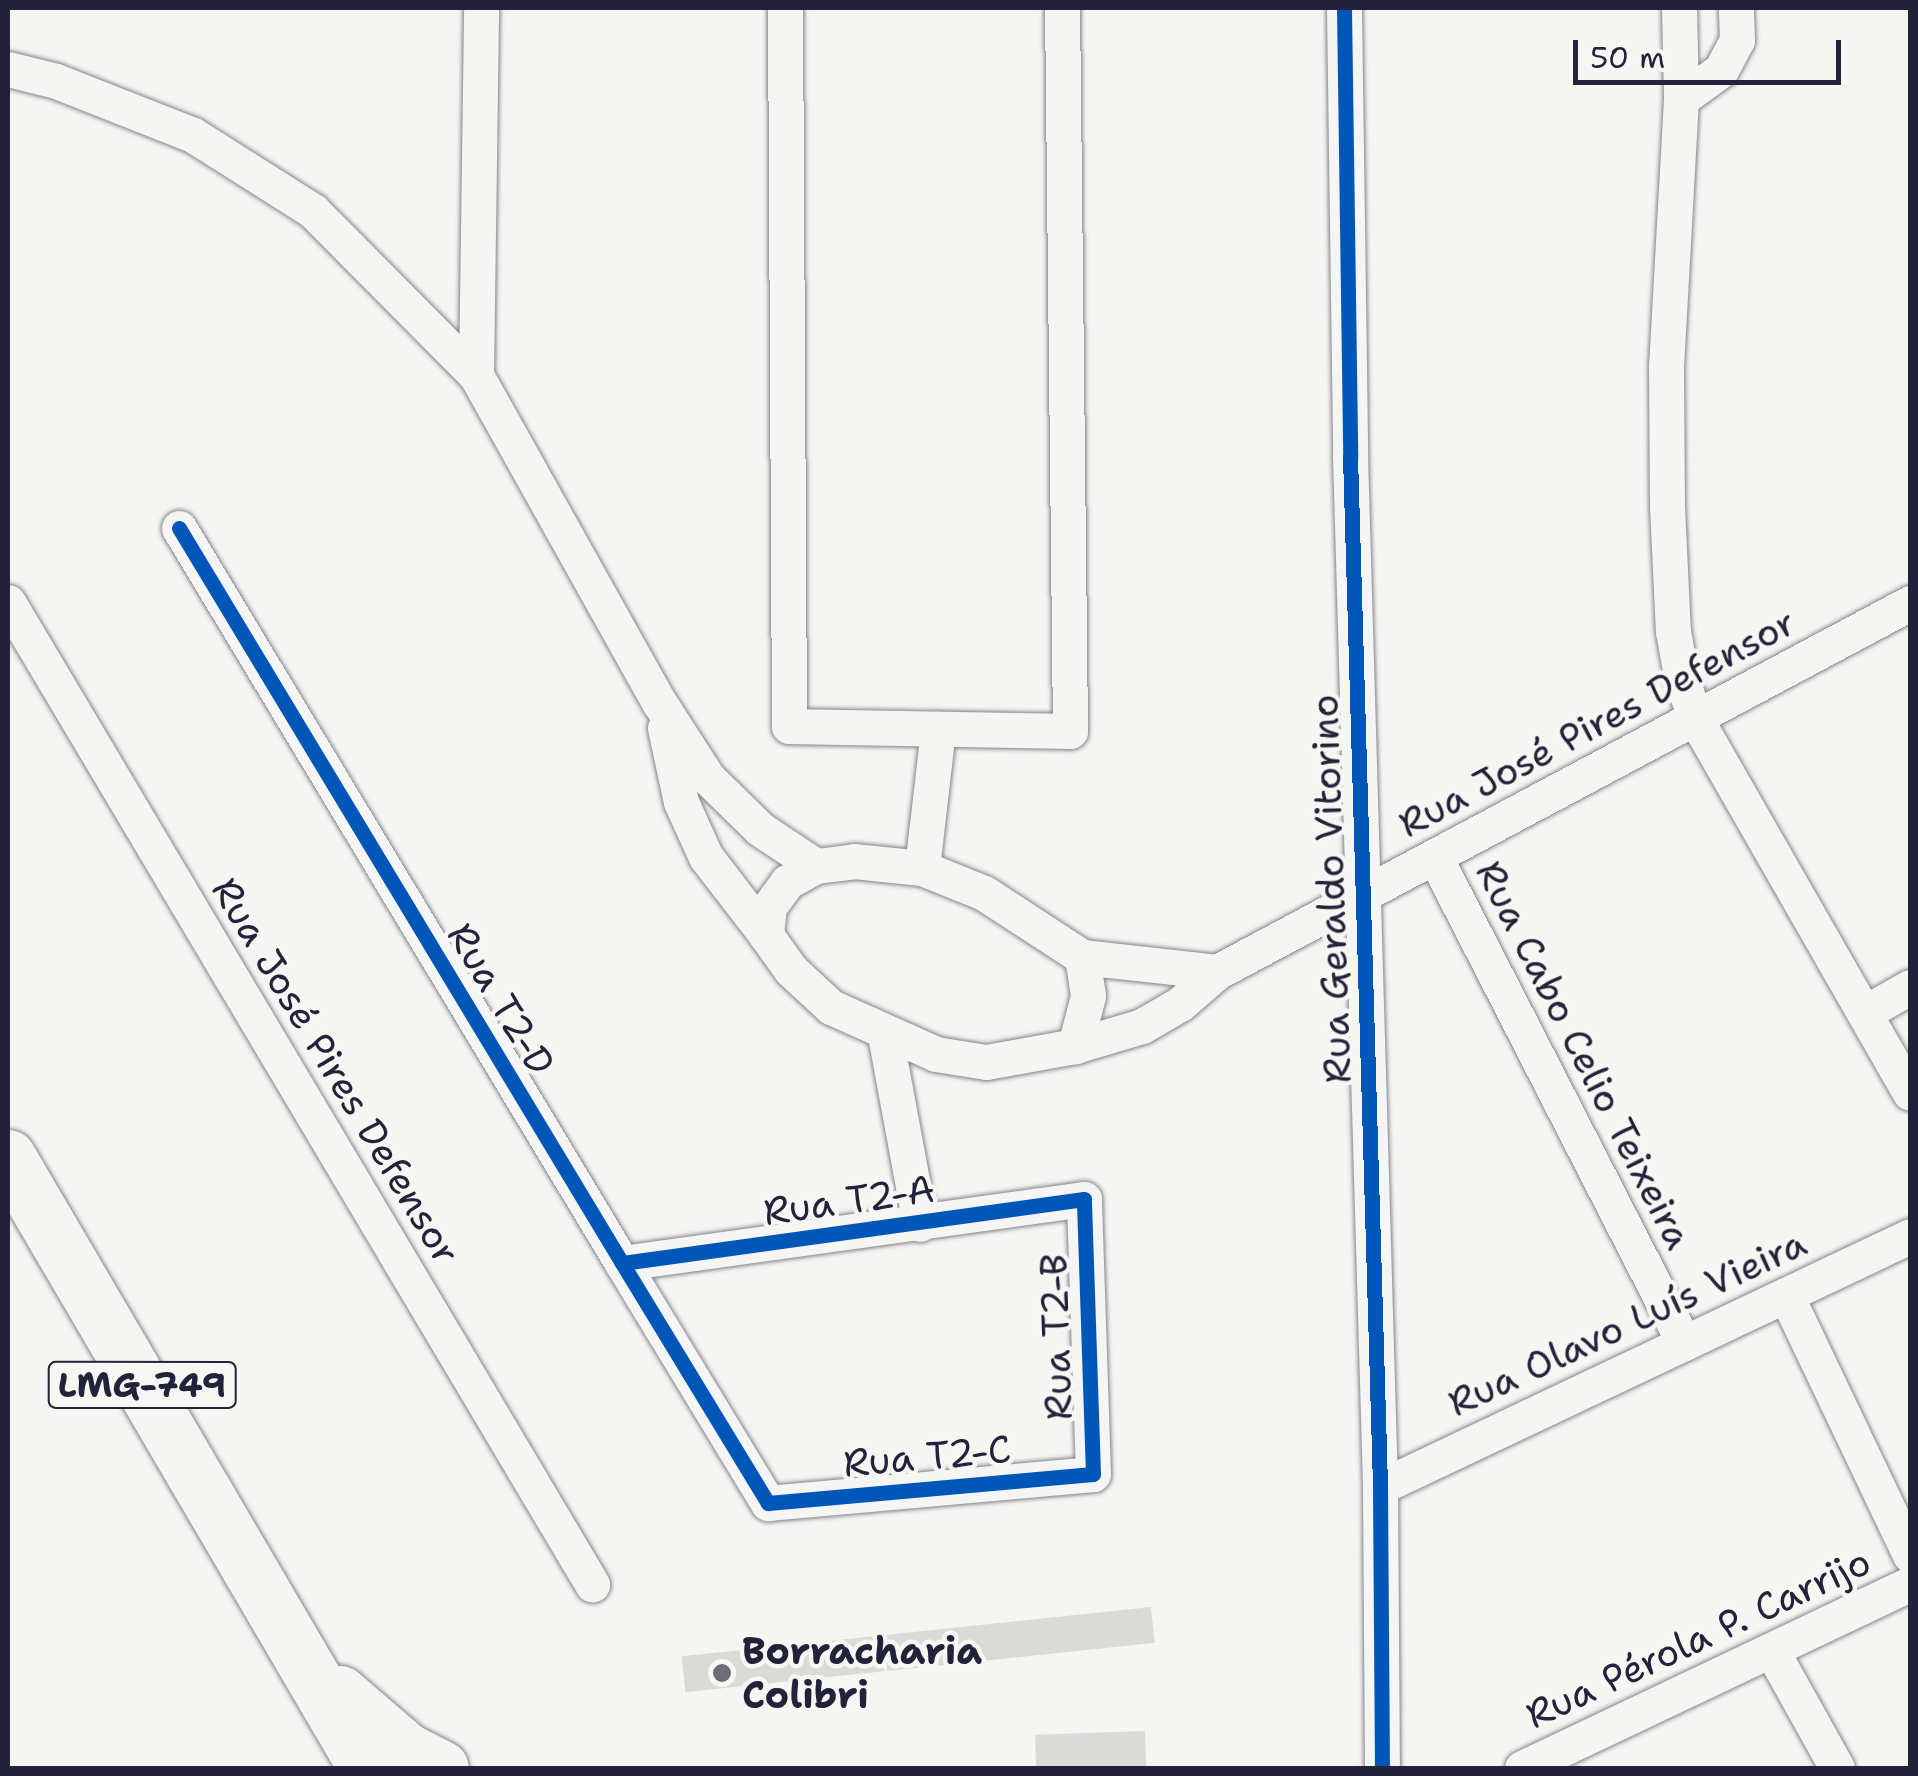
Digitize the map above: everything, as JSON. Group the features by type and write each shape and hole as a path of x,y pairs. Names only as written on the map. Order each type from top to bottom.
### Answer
{"main road":[{"name":"LMG-749","path":"8,1157 278,1611 366,1768"},
{"path":"278,1611 339,1768"},
{"path":"278,1611 336,1689 406,1750 441,1768"}],"street":[{"path":"476,375 481,8"},
{"path":"785,8 789,726 1070,731 1062,8"},
{"name":"Rua Geraldo Vitorino","path":"1344,8 1350,456 1380,1487 1382,1768"},
{"path":"1679,8 1681,99 1666,364 1673,631 1694,716 1910,1093"},
{"path":"1681,99 1721,70 1737,40 1736,8"},
{"path":"8,68 56,81 193,135 313,211 476,375 659,702 708,778 734,808 816,866"},
{"name":"Rua T2-D","path":"179,528 768,1504"},
{"name":"Rua José Pires Defensor","path":"8,602 592,1584"},
{"name":"Rua José Pires Defensor","path":"766,935 790,970 831,1007 885,1035 936,1054 986,1062 1075,1046 1142,1026 1180,1004 1217,972 1436,859 1694,716 1910,603"},
{"path":"659,702 681,802 700,844 766,935"},
{"path":"922,868 938,728"},
{"name":"Rua Cabo Celio Teixeira","path":"1436,859 1684,1344"},
{"path":"766,935 769,907 786,882 816,866 854,861 922,868 984,894 1082,957 1217,972"},
{"path":"1075,1046 1088,996 1082,957"},
{"path":"1866,1012 1910,986"},
{"path":"885,1035 920,1224"},
{"name":"Rua T2-A","path":"622,1263 1084,1199"},
{"name":"Rua T2-B","path":"1084,1199 1093,1474"},
{"name":"Rua Olavo Luís Vieira","path":"1380,1487 1910,1236"},
{"path":"1786,1295 1910,1555"},
{"name":"Rua T2-C","path":"768,1504 1093,1474"},
{"name":"Rua Pérola P. Carrijo","path":"1522,1768 1773,1653 1910,1584"},
{"path":"1773,1653 1837,1768"}],"building":[{"path":"1151,1607 1155,1643 685,1692 682,1656"},
{"path":"1145,1731 1146,1768 1036,1768 1035,1735"}],"cycle path":[{"path":"1344,8 1350,456 1380,1487 1382,1768"},
{"path":"179,528 622,1263 768,1503 1093,1474 1084,1199 622,1263"}],"place":[{"name":"Borracharia Colibri","path":"722,1673"}]}
